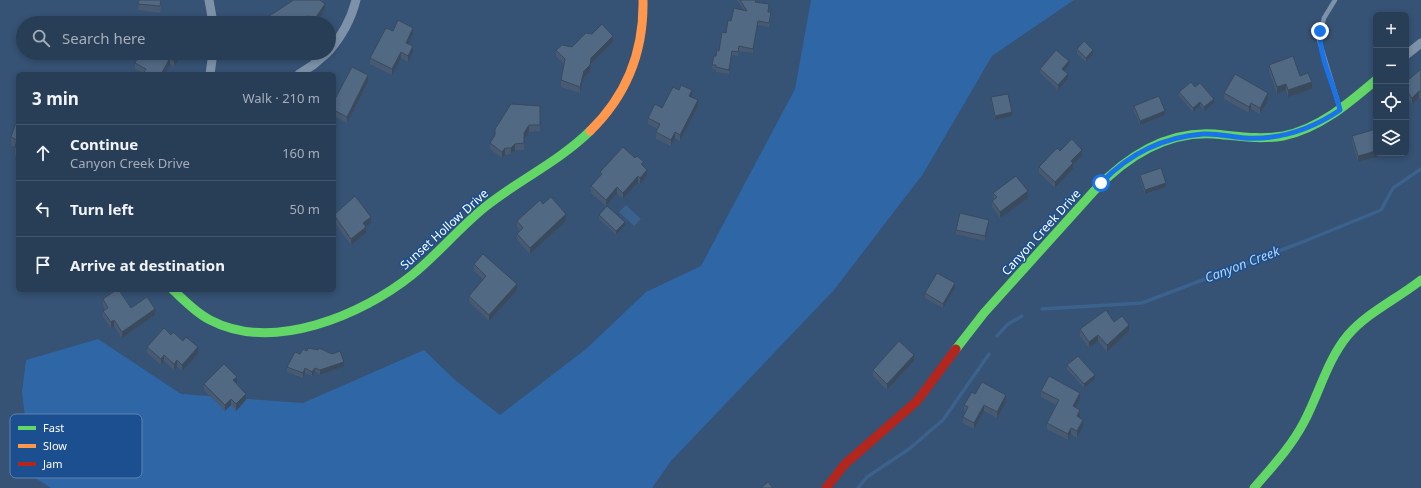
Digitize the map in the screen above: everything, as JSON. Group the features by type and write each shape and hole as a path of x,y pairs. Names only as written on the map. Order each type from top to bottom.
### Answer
{"street":[{"path":"209,0 212,16"},
{"path":"336,42 349,22 356,0"},
{"name":"Sunset Hollow Drive","path":"175,292 190,308 213,322 240,332 270,334 299,330 324,322 351,312 395,288 423,266 492,202 561,157 591,130 624,86 637,60 644,22 643,0"},
{"path":"1409,53 1421,43"},
{"path":"210,72 212,60"},
{"path":"302,72 319,60"},
{"name":"Canyon Creek Drive","path":"826,488 846,462 893,424 918,399 982,316 1101,183 1126,161 1148,148 1169,140 1195,135 1212,134 1255,138 1295,133 1320,123 1340,110 1373,82"},
{"path":"1254,488 1281,456 1299,430 1315,399 1332,358 1348,336 1374,311 1406,292 1421,280"}],"lane":[{"path":"1335,0 1324,18 1320,31 1320,40 1340,110"}],"shaded area":[{"path":"811,0 1074,0 992,56 923,174 834,290 671,461 652,488 51,488 35,478 142,478 142,414 25,414 22,392 26,360 98,339 181,394 303,403 424,350 455,380 500,415 586,349 646,292 701,266 795,89"},
{"path":"626,205 641,219 634,226 619,212"}],"building":[{"path":"139,0 161,0 160,6 138,4"},
{"path":"320,0 325,4 317,16 270,16 292,1"},
{"path":"740,0 756,0 755,2 769,4 768,12 771,12 769,23 758,21 753,49 739,46 738,52 732,51 729,70 716,67 716,65 712,65 714,56 716,56 717,50 719,51 722,32 726,33 728,20 731,21 734,8 747,11"},
{"path":"398,20 413,28 406,43 413,46 408,56 401,52 392,69 370,58 386,28 393,31"},
{"path":"602,24 613,36 591,58 590,65 584,71 580,87 561,80 565,59 556,50 562,45 572,47 586,33 592,34"},
{"path":"1084,41 1093,50 1086,58 1077,49"},
{"path":"1056,50 1069,61 1062,69 1068,74 1058,85 1040,69"},
{"path":"1293,56 1300,76 1308,73 1312,82 1288,90 1286,84 1277,87 1269,65"},
{"path":"136,60 169,60 162,72 144,72 146,69 135,63"},
{"path":"352,67 368,75 347,117 336,111 336,97"},
{"path":"1421,69 1421,93 1419,91 1412,98 1409,94 1409,79"},
{"path":"1235,74 1268,93 1260,108 1251,103 1249,107 1224,93"},
{"path":"1191,82 1195,87 1200,83 1214,99 1204,107 1200,102 1193,108 1179,92"},
{"path":"681,85 692,90 689,96 698,100 680,135 675,132 671,140 656,132 660,124 648,118 655,104 662,108 673,87 679,90"},
{"path":"1008,94 1012,112 995,116 991,97"},
{"path":"1159,96 1165,111 1140,121 1134,106"},
{"path":"511,104 540,106 540,125 529,125 524,133 524,143 515,144 511,148 505,148 502,152 490,143 495,135 495,129"},
{"path":"16,123 16,140 11,137"},
{"path":"1373,130 1373,152 1358,156 1352,136"},
{"path":"1072,139 1082,150 1071,161 1073,163 1055,182 1039,167 1057,148 1060,151"},
{"path":"623,147 635,158 637,156 644,162 641,164 647,170 640,178 638,176 623,193 617,187 606,200 591,186 602,174 600,172"},
{"path":"1161,168 1166,183 1145,190 1140,175"},
{"path":"1016,176 1028,191 1000,212 992,201 997,197 993,193"},
{"path":"355,196 371,217 363,223 366,227 351,239 336,218 336,213"},
{"path":"551,197 566,214 530,248 517,234 523,228 517,221 540,200 543,204"},
{"path":"607,206 625,222 616,231 599,215"},
{"path":"960,213 989,220 985,236 956,230"},
{"path":"483,254 517,284 489,315 469,296 486,276 474,264"},
{"path":"937,273 955,283 943,304 925,293"},
{"path":"113,292 120,292 131,308 147,297 155,309 122,332 114,320 111,322 103,311 108,308 103,299"},
{"path":"1106,310 1114,322 1122,316 1129,325 1107,345 1098,335 1089,342 1080,329"},
{"path":"164,328 171,335 173,332 183,341 186,337 198,347 182,365 177,360 174,364 164,355 161,359 147,347"},
{"path":"899,341 914,355 887,384 873,370"},
{"path":"308,348 318,350 319,348 332,354 340,351 344,362 320,370 315,368 312,372 305,368 303,373 287,367 295,352 300,354 303,349 307,351"},
{"path":"1078,356 1095,375 1084,384 1067,365"},
{"path":"224,364 237,377 233,380 246,394 236,404 231,399 225,405 204,384"},
{"path":"1049,376 1080,393 1073,406 1080,410 1077,416 1083,420 1077,431 1071,428 1068,434 1047,423 1059,400 1041,391"},
{"path":"982,382 1006,395 997,412 984,405 974,423 963,417 968,407 964,405 972,392 975,394"},
{"path":"768,482 773,488 761,488"}],"waterway":[{"name":"Canyon Creek","path":"1042,309 1142,303 1305,241 1381,210 1393,188 1421,169"},
{"name":"Canyon Creek","path":"997,336 1008,324 1022,316"},
{"name":"Canyon Creek","path":"858,488 867,477 909,449 943,420 989,354"}],"traffic: fast":[{"path":"956,349 984,313 1094,191 1106,179 1133,158 1163,142 1196,134 1265,138 1296,133 1309,128 1333,114 1373,82"},
{"path":"175,292 200,314 210,320 235,329 261,333 288,331 316,325 343,316 392,290 412,275 485,207 552,162 590,131"},
{"path":"1254,488 1281,456 1299,431 1334,355 1348,335 1364,319 1421,280"}],"traffic: slow":[{"path":"590,131 614,103 631,71 640,37 643,19 643,0"}],"traffic: jam":[{"path":"826,488 845,464 917,401 956,349"}],"route":[{"path":"1101,183 1108,175 1126,161 1148,148 1169,140 1204,134 1245,138 1280,136 1295,133 1320,123 1330,117 1340,110 1323,54 1320,31"}]}
